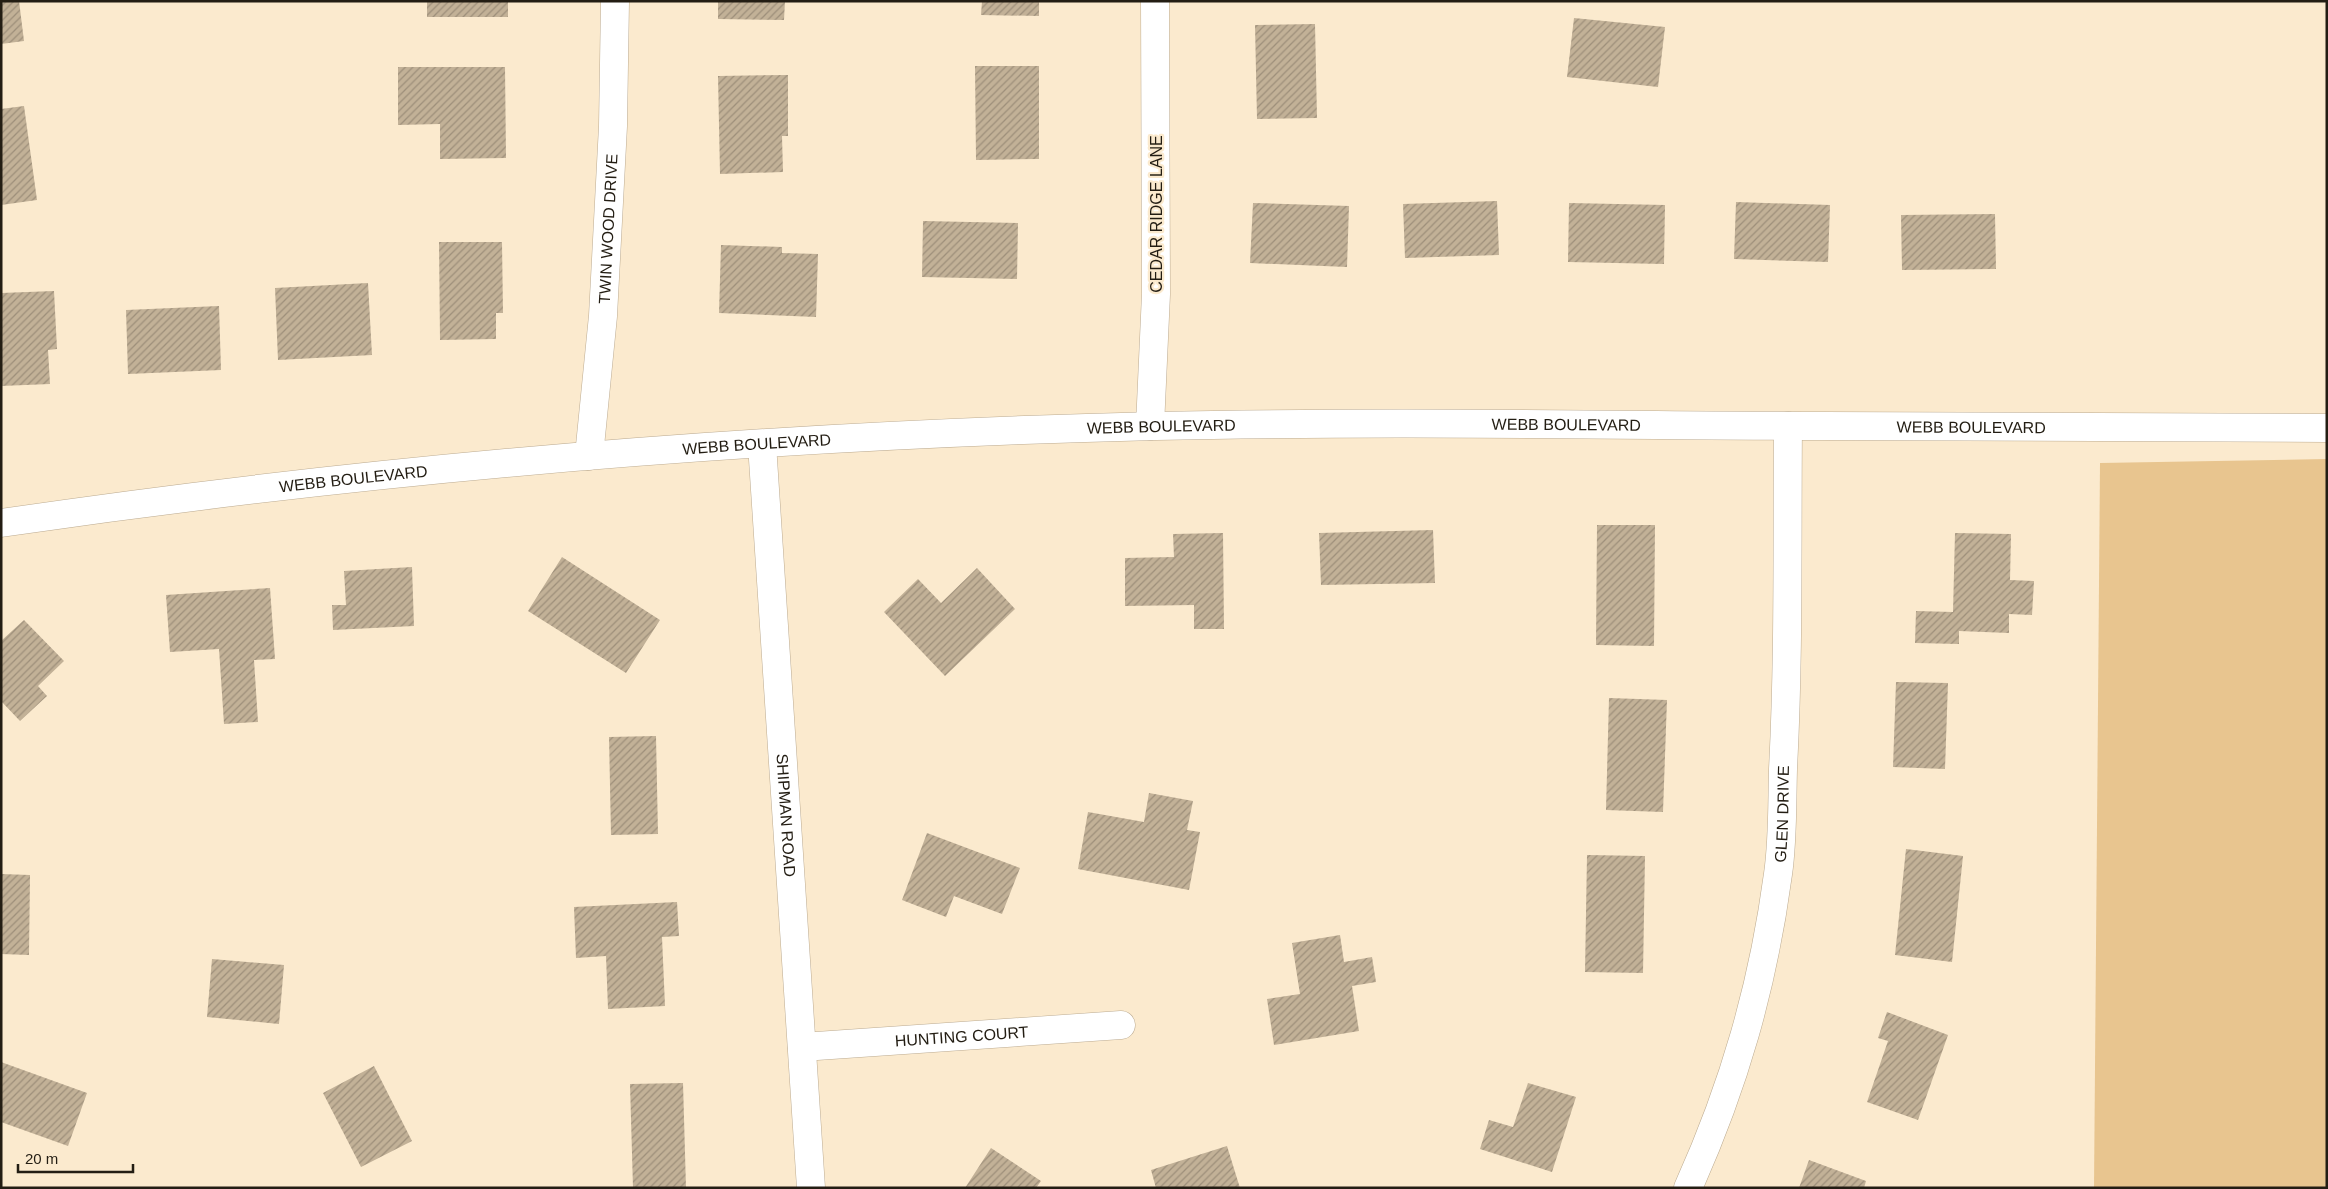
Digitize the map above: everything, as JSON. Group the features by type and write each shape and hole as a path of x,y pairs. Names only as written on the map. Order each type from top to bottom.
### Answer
{"street":[{"name":"TWIN WOOD DRIVE","path":"589,456 603,316 613,126 615,1"},
{"name":"CEDAR RIDGE LANE","path":"1150,426 1156,294 1155,1"},
{"name":"WEBB BOULEVARD","path":"1,523 128,504 306,483 589,456 909,435 1150,426 1648,424 2327,428"},
{"name":"GLEN DRIVE","path":"1688,1188 1726,1100 1743,1044 1763,964 1779,872 1786,720 1788,426"},
{"name":"SHIPMAN ROAD","path":"762,444 811,1188"},
{"name":"HUNTING COURT","path":"802,1047 1121,1024"}],"shaded area":[{"path":"2327,459 2327,1188 2094,1188 2100,463"}],"building":[{"path":"1,1 19,1 24,41 1,44"},
{"path":"427,1 508,1 508,17 427,17"},
{"path":"718,1 785,1 784,20 718,19"},
{"path":"982,1 1039,1 1039,16 981,15"},
{"path":"1574,18 1665,27 1658,87 1567,77"},
{"path":"1315,24 1317,118 1257,119 1255,25"},
{"path":"975,66 1039,66 1039,159 976,160"},
{"path":"398,67 505,67 506,158 440,159 440,124 398,125"},
{"path":"788,75 788,136 782,136 783,172 720,174 718,76"},
{"path":"24,106 37,200 1,205 1,109"},
{"path":"1497,201 1499,255 1405,258 1403,204"},
{"path":"1736,202 1830,205 1828,262 1734,259"},
{"path":"1253,203 1349,206 1347,267 1250,263"},
{"path":"1569,203 1665,205 1664,264 1568,262"},
{"path":"1995,214 1996,269 1902,270 1901,215"},
{"path":"923,221 1018,223 1017,279 922,277"},
{"path":"439,242 502,242 503,313 496,313 496,339 440,340"},
{"path":"721,245 782,247 782,253 818,254 816,317 719,313"},
{"path":"368,283 372,355 278,360 275,288"},
{"path":"54,291 57,349 48,350 50,384 1,386 1,293"},
{"path":"219,306 221,370 128,374 126,310"},
{"path":"1597,525 1655,525 1654,646 1596,645"},
{"path":"1433,530 1435,583 1321,585 1319,533"},
{"path":"1223,533 1224,629 1194,629 1194,605 1125,606 1125,558 1174,557 1173,534"},
{"path":"1955,533 2011,534 2010,580 2034,581 2032,615 2009,614 2009,633 1959,631 1959,644 1915,643 1916,611 1953,612"},
{"path":"562,557 660,620 626,673 528,611"},
{"path":"412,567 414,626 333,630 332,605 346,605 344,571"},
{"path":"977,568 1015,609 945,676 884,612 918,579 941,603"},
{"path":"270,588 275,659 254,660 258,722 224,724 219,649 170,652 166,595"},
{"path":"24,620 64,661 38,686 47,696 20,721 1,701 1,641"},
{"path":"1896,682 1948,683 1945,769 1893,767"},
{"path":"1609,698 1667,700 1663,812 1606,810"},
{"path":"656,736 658,834 611,835 609,737"},
{"path":"1149,793 1193,801 1187,830 1200,832 1189,890 1078,869 1088,812 1144,822"},
{"path":"927,833 1020,868 1002,914 954,896 946,917 902,900"},
{"path":"1906,849 1963,856 1952,962 1895,955"},
{"path":"1587,855 1645,856 1643,973 1585,972"},
{"path":"1,874 30,875 29,955 1,954"},
{"path":"677,902 679,936 662,937 665,1006 608,1009 606,956 576,958 574,907"},
{"path":"1340,935 1344,962 1372,957 1376,982 1352,986 1359,1031 1274,1045 1267,999 1300,994 1292,943"},
{"path":"212,959 284,965 279,1024 207,1017"},
{"path":"1887,1012 1948,1035 1918,1120 1867,1102 1888,1041 1878,1038"},
{"path":"1,1062 87,1093 68,1146 1,1122"},
{"path":"374,1066 412,1141 361,1167 323,1093"},
{"path":"683,1083 686,1188 633,1188 630,1084"},
{"path":"1528,1083 1576,1097 1552,1172 1480,1149 1489,1120 1513,1127"},
{"path":"1227,1146 1240,1188 1156,1188 1151,1170"},
{"path":"991,1148 1041,1181 1036,1188 965,1188"},
{"path":"1809,1160 1866,1181 1864,1188 1799,1188"}]}
